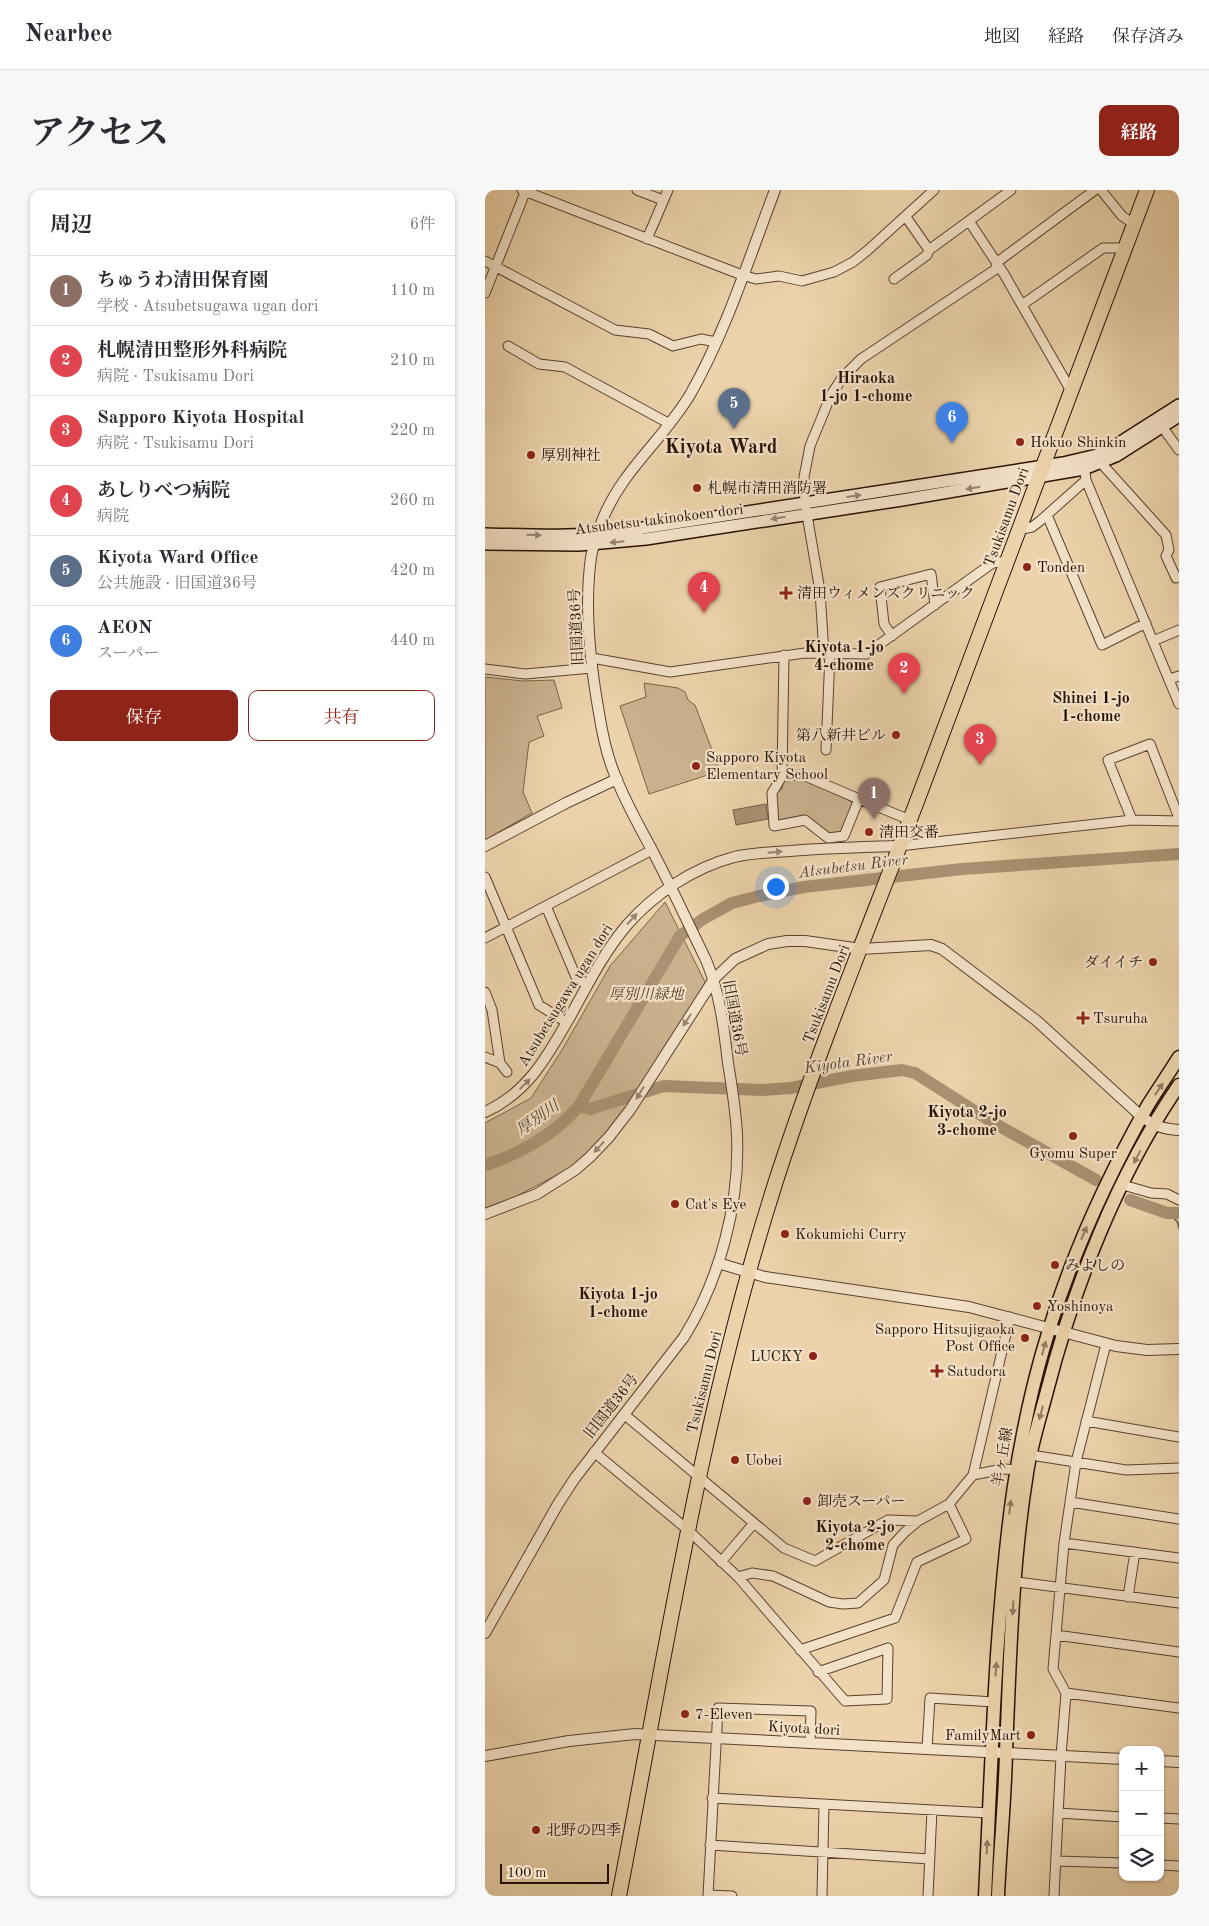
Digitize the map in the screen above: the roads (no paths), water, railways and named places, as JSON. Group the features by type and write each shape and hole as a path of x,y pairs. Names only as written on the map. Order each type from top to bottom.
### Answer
{"highway":[{"name":"Tsukisamu Dori","path":"619,1896 699,1476 721,1379 775,1186 817,1061 910,820 1147,190"}],"main road":[{"name":"Atsubetsu takinokoen dori","path":"485,534 596,539 645,539 806,508 911,493 1040,471 1085,469 1124,452 1179,405"},
{"name":"Atsubetsu takinokoen dori","path":"1085,469 1097,455 1159,423 1179,416"},
{"name":"Atsubetsu takinokoen dori","path":"485,544 555,546 596,539"},
{"name":"羊ヶ丘線","path":"985,1896 994,1702 1022,1470 1027,1412 1049,1328 1090,1220 1142,1117 1179,1057"},
{"name":"羊ヶ丘線","path":"1022,1470 1031,1455 1069,1312 1098,1237 1153,1125 1179,1085"},
{"name":"羊ヶ丘線","path":"998,1896 1006,1754 1008,1581"}],"street":[{"path":"485,293 525,190 742,275 756,279 779,276 802,282 835,272 853,262 906,217 934,190"},
{"path":"637,190 663,200"},
{"path":"647,239 668,190"},
{"name":"旧国道36号","path":"485,1633 557,1504 594,1452 625,1415 684,1337 698,1314 718,1263 736,1187 737,1134 721,1010 714,979 612,770 602,729 592,663 589,580 591,555 603,520 619,487 670,424 690,394 716,342 775,190"},
{"path":"893,279 1011,190"},
{"path":"827,750 827,654 820,590 806,508 804,477 810,446 831,395 842,378 861,359 998,265 1095,190"},
{"path":"1101,190 1122,216 1134,224"},
{"path":"906,217 929,250"},
{"path":"969,221 998,265 1071,389"},
{"path":"1022,305 1103,248 1125,248"},
{"path":"485,261 615,330 649,334 673,346 701,339 716,342"},
{"path":"508,346 539,364 565,367 670,424"},
{"path":"1159,423 1179,450"},
{"path":"1101,462 1166,535 1169,550 1166,556 1176,578 1179,577"},
{"path":"1018,530 1032,527 1047,515 1085,469 1179,704"},
{"path":"1047,515 1102,645 1146,623"},
{"path":"485,669 525,674 592,663 670,672 784,655 866,654 993,563 1007,560"},
{"path":"892,636 884,624 880,587 931,574 935,605"},
{"path":"1153,642 1179,630"},
{"path":"784,655 782,776 771,793 774,826 805,820 828,838 844,836 859,799"},
{"path":"1169,679 1179,676"},
{"path":"897,851 1131,820 1179,819 1150,744 1108,760 1131,820"},
{"path":"782,776 803,776 910,820"},
{"path":"485,846 617,779"},
{"name":"Atsubetsugawa ugan dori","path":"485,1112 498,1106 513,1095 533,1076 611,946 627,925 651,901 670,887 708,867 743,855 806,849 897,851"},
{"path":"485,938 652,850"},
{"path":"485,877 539,1005 566,1022"},
{"path":"546,906 576,977 587,985"},
{"path":"485,1214 537,1194 575,1170 609,1137 630,1110 650,1076 714,979 735,959 768,944 787,941 805,941 861,949 931,944 942,950 1037,1021 1142,1117 1163,1129 1179,1130"},
{"path":"485,992 492,1010 500,1063 507,1072"},
{"path":"485,1057 500,1063"},
{"path":"1123,1185 1151,1193 1167,1194 1179,1200"},
{"path":"718,1263 765,1277 969,1307 1131,1349 1166,1351 1179,1349"},
{"path":"973,1475 1010,1317"},
{"path":"1054,1896 1066,1693 1053,1669 1064,1543 1076,1462 1106,1344"},
{"path":"625,1415 784,1548 815,1561 888,1520 918,1522"},
{"path":"1086,1422 1179,1437"},
{"path":"594,1452 688,1530 738,1577 818,1672 845,1701 887,1699 888,1648 818,1672"},
{"path":"1031,1455 1126,1470 1179,1468"},
{"path":"738,1577 752,1574 773,1576 829,1602 843,1604 858,1603 884,1580 893,1545 918,1522 949,1504 968,1478 973,1475 1002,1469 1022,1470"},
{"path":"1070,1502 1179,1519"},
{"path":"800,1650 895,1618 917,1562 966,1539 949,1504"},
{"path":"721,1562 754,1523"},
{"path":"1064,1543 1179,1558"},
{"path":"1128,1597 1135,1552"},
{"path":"1008,1581 1179,1603"},
{"path":"1056,1635 1179,1652"},
{"path":"1066,1693 1179,1708"},
{"path":"927,1749 930,1698 994,1702"},
{"path":"732,1896 708,1895 712,1798 719,1708 811,1711 810,1743"},
{"name":"Kiyota dori","path":"485,1756 600,1737 649,1735 1119,1759"},
{"path":"1164,1761 1179,1762"},
{"path":"712,1798 989,1813"},
{"path":"822,1896 824,1804"},
{"path":"928,1896 933,1810"},
{"path":"1058,1813 1119,1816"},
{"path":"1164,1818 1179,1819"},
{"path":"710,1846 930,1859"},
{"path":"1056,1861 1119,1864"},
{"path":"1164,1865 1179,1866"}],"waterway":[{"name":"Atsubetsu River","path":"485,1165 524,1149 548,1134 570,1116 579,1106 680,936 703,919 732,903 804,887 962,869 1179,854"},
{"name":"Kiyota River","path":"579,1106 590,1109 664,1086 762,1090 791,1088 852,1076 902,1070 915,1073 992,1122 1096,1180"},
{"path":"1130,1200 1167,1213 1179,1213"},
{"path":"1171,1214 1178,1223 1179,1228"}],"place":[{"name":"Kiyota Ward Office","path":"734,429"},
{"name":"Hokuo Shinkin","path":"1020,442"},
{"name":"AEON","path":"952,443"},
{"name":"厚別神社","path":"531,455"},
{"name":"札幌市清田消防署","path":"697,488"},
{"name":"Tonden","path":"1027,567"},
{"name":"清田ウィメンズクリニック","path":"786,593"},
{"name":"あしりべつ病院","path":"704,613"},
{"name":"札幌清田整形外科病院","path":"904,694"},
{"name":"第八新井ビル","path":"896,735"},
{"name":"Sapporo Kiyota Hospital","path":"980,765"},
{"name":"Sapporo Kiyota Elementary School","path":"696,766"},
{"name":"ちゅうわ清田保育園","path":"874,819"},
{"name":"清田交番","path":"869,832"},
{"name":"ダイイチ","path":"1153,962"},
{"name":"Tsuruha","path":"1083,1018"},
{"name":"Gyomu Super","path":"1073,1136"},
{"name":"Cat's Eye","path":"675,1204"},
{"name":"Kokumichi Curry","path":"785,1234"},
{"name":"みよしの","path":"1055,1265"},
{"name":"Yoshinoya","path":"1037,1306"},
{"name":"Sapporo Hitsujigaoka Post Office","path":"1025,1338"},
{"name":"LUCKY","path":"813,1356"},
{"name":"Satudora","path":"937,1371"},
{"name":"Uobei","path":"735,1460"},
{"name":"卸売スーパー","path":"807,1501"},
{"name":"7-Eleven","path":"685,1714"},
{"name":"FamilyMart","path":"1031,1735"},
{"name":"北野の四季","path":"536,1830"}],"district":[{"name":"Hiraoka 1-jo 1-chome","path":"866,386"},
{"name":"Kiyota Ward","path":"721,446"},
{"name":"Kiyota 1-jo 4-chome","path":"844,655"},
{"name":"Shinei 1-jo 1-chome","path":"1091,706"},
{"name":"Kiyota 2-jo 3-chome","path":"967,1120"},
{"name":"Kiyota 1-jo 1-chome","path":"618,1302"},
{"name":"Kiyota 2-jo 2-chome","path":"855,1535"}],"park label":[{"name":"厚別川緑地","path":"646,994"}],"water label":[{"name":"厚別川","path":"537,1117"}]}
